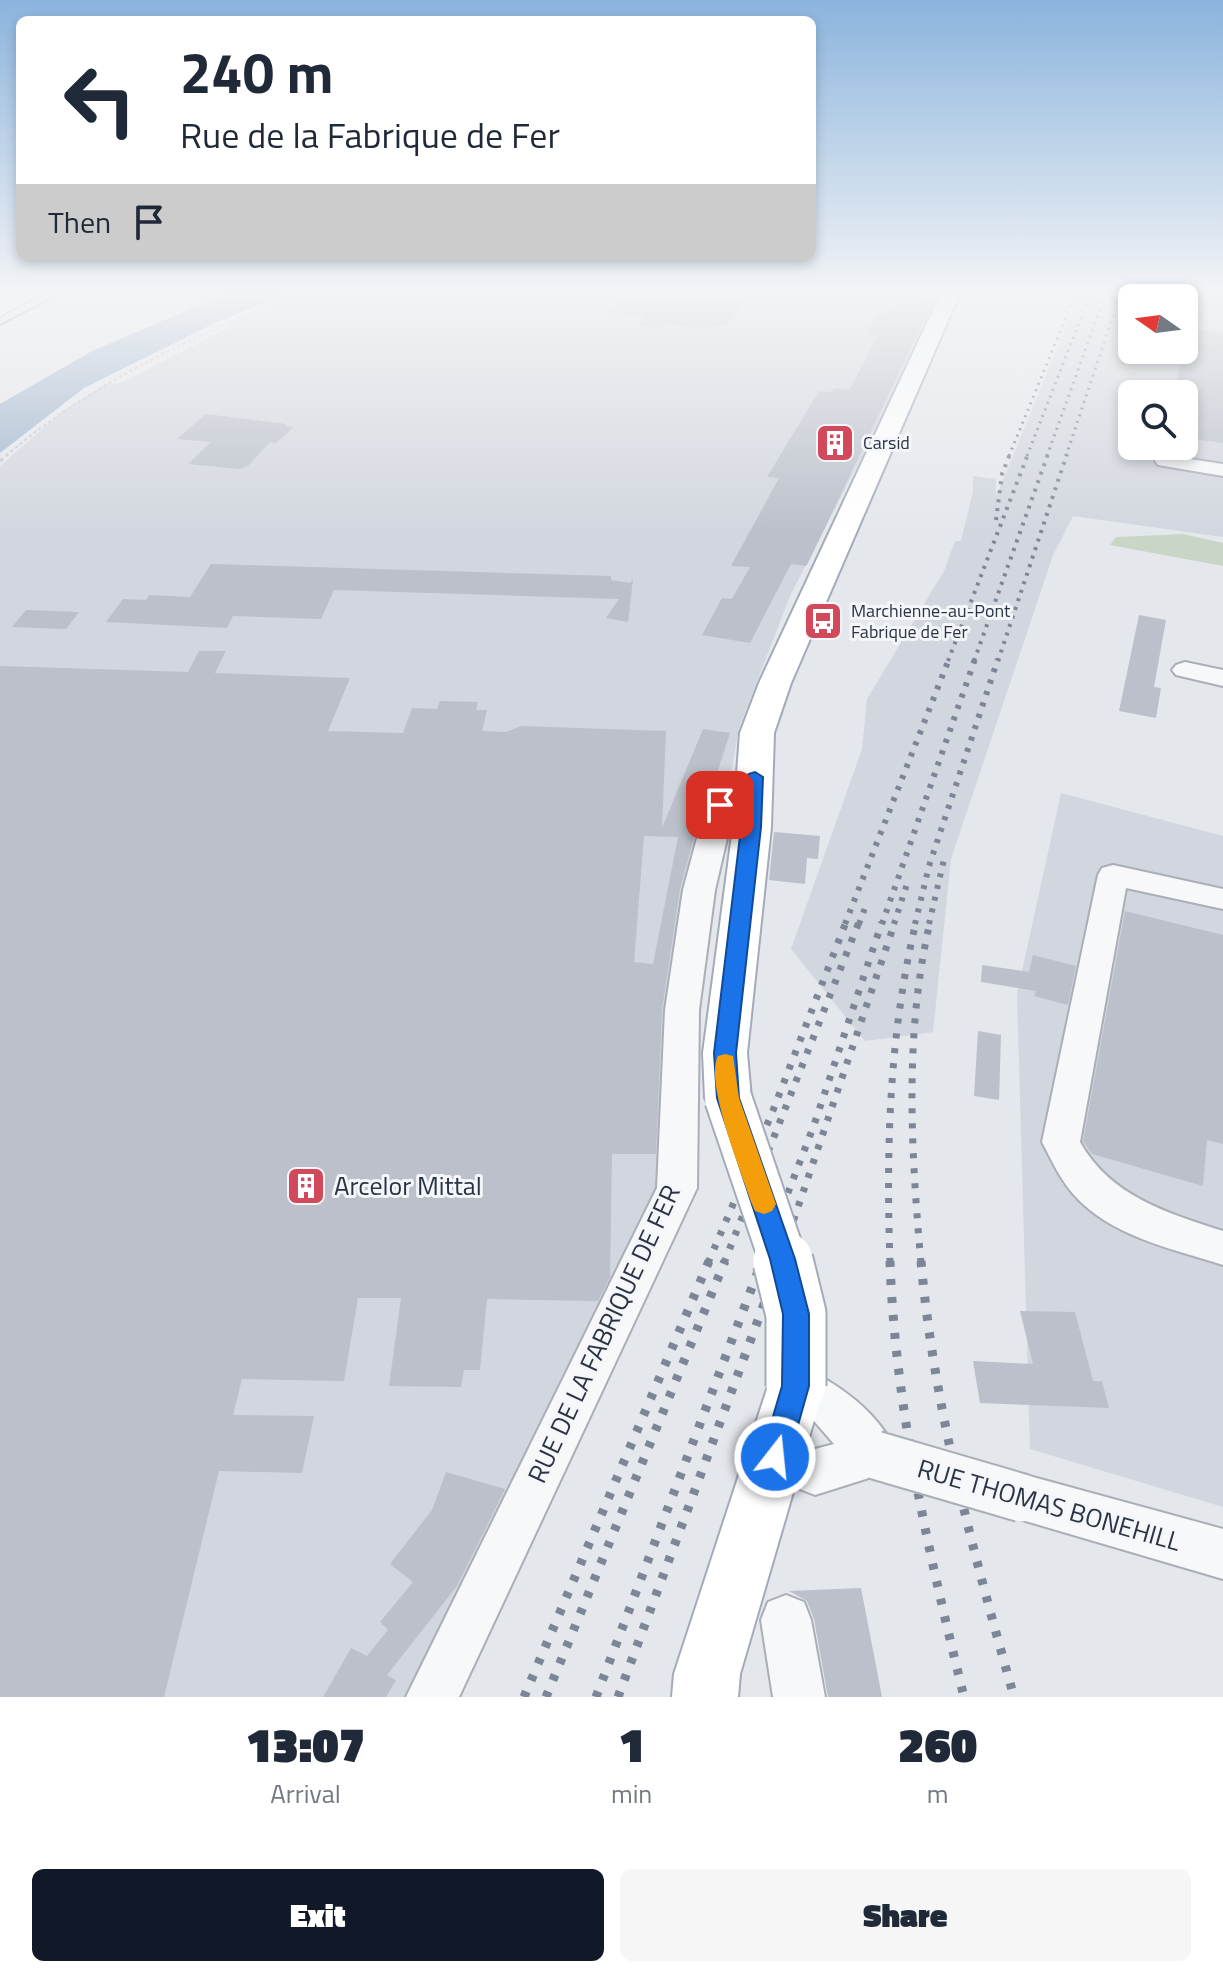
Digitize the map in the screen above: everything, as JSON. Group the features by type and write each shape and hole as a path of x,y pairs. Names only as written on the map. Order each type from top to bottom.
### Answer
{"main road":[{"path":"706,1686 796,1386 796,1314 783,1259 728,1098 725,1053 752,827 757,733 775,683 914,374"}],"street":[{"path":"1165,460 1223,470"},
{"path":"1185,670 1223,678"},
{"name":"RUE DE LA FABRIQUE DE FER","path":"432,1697 677,1188 682,1010 699,890 720,805 755,777"},
{"path":"1223,899 1113,875 1061,1142 1071,1165 1093,1188 1135,1220 1223,1248"},
{"path":"775,1457 815,1472 875,1455 830,1406 796,1386"},
{"name":"RUE THOMAS BONEHILL","path":"875,1455 1223,1554"},
{"path":"786,1620 799,1697"}],"path":[{"path":"0,461 46,421 98,386 122,374"}],"shaded area":[{"path":"137,374 904,374 790,596 739,728 707,909 681,1144 409,1697 0,1697 0,466 63,411 104,385 120,383"},
{"path":"1046,374 1223,374 1223,537 1073,516 1053,555 951,859 933,1032 865,1041 791,949 862,749 867,699 944,571 955,541 961,541 973,491 973,476 996,479 996,497"},
{"path":"1061,793 1223,836 1223,1507 1030,1449 1017,994"}],"green space":[{"path":"1183,534 1223,543 1223,566 1110,545 1116,537"}],"water":[{"path":"52,374 112,374 84,388 0,453 0,404"}],"building":[{"path":"857,374 898,374 808,563 806,566 791,564 750,643 702,635 722,598 732,599 750,567 731,566 779,478 767,477 819,391 832,392 834,388 849,390"},
{"path":"1178,374 1223,374 1223,443 1198,440 1198,380 1177,380"},
{"path":"206,414 294,427 276,443 270,442 249,465 240,469 188,464 211,442 177,439"},
{"path":"211,564 611,576 611,580 630,583 633,579 628,622 606,618 619,599 334,590 321,619 233,616 227,628 106,622 123,599 146,600 149,595 190,597"},
{"path":"26,610 79,612 66,629 12,627"},
{"path":"1139,615 1166,620 1154,687 1161,688 1156,718 1119,711"},
{"name":"Arcelor Mittal","path":"199,651 226,651 215,673 350,678 328,731 403,733 412,708 437,709 440,701 478,702 476,710 487,710 482,731 506,732 521,726 666,731 662,828 703,729 730,733 709,798 703,804 680,889 662,1010 656,1154 612,1154 610,1277 598,1301 487,1299 480,1370 464,1370 461,1387 389,1386 401,1298 358,1298 344,1381 242,1379 233,1415 314,1416 302,1473 219,1471 164,1697 0,1697 0,666 188,672","holes":["644,836 678,837 653,964 634,962"]},
{"path":"774,832 820,836 818,859 807,858 805,884 769,880"},
{"path":"1125,911 1223,935 1223,1144 1207,1140 1203,1186 1092,1154 1083,1141"},
{"path":"1033,955 1076,966 1068,1005 1034,996 1036,991 981,982 982,965 1029,972"},
{"path":"978,1031 1001,1035 999,1100 974,1096"},
{"path":"1020,1311 1075,1312 1093,1381 1102,1381 1109,1408 980,1403 973,1361 1033,1364"},
{"path":"446,1472 505,1489 457,1586 387,1675 396,1680 386,1697 323,1697 351,1648 367,1656 388,1630 380,1622 413,1582 390,1564 432,1510"},
{"path":"861,1588 882,1697 828,1697 814,1619 807,1601 789,1591"}],"railway":[{"path":"1009,456 1043,374"},
{"path":"1027,456 1059,374"},
{"path":"1047,456 1076,374"},
{"path":"1066,456 1093,374"},
{"path":"996,520 1002,474 1010,454"},
{"path":"948,661 1028,454"},
{"path":"974,661 1048,454"},
{"path":"998,661 1067,454"},
{"path":"845,924 949,659"},
{"path":"882,924 975,659"},
{"path":"915,924 929,866 998,659"},
{"path":"929,924 945,855"},
{"path":"894,924 908,881"},
{"path":"859,924 866,905"},
{"path":"708,1263 772,1113 846,922"},
{"path":"724,1263 859,922"},
{"path":"761,1263 814,1125 882,922"},
{"path":"779,1263 895,922"},
{"path":"890,1263 891,1092 900,1007 916,922"},
{"path":"921,1263 913,1135 913,1049 916,1007 930,922"},
{"path":"524,1697 709,1261"},
{"path":"546,1697 725,1261"},
{"path":"596,1697 762,1261"},
{"path":"618,1697 780,1261"},
{"path":"890,1261 906,1426 938,1589 964,1697"},
{"path":"921,1261 935,1372 957,1481 1014,1697"}],"slow traffic":[{"path":"725,1062 728,1098 764,1204"}],"place":[{"name":"Carsid","path":"835,443"},
{"name":"Marchienne-au-Pont Fabrique de Fer","path":"823,621"},
{"name":"Arcelor Mittal","path":"306,1186"}],"route":[{"path":"720,805 755,777 752,827 725,1053 728,1098 783,1259 796,1314 796,1386 775,1457"}]}
